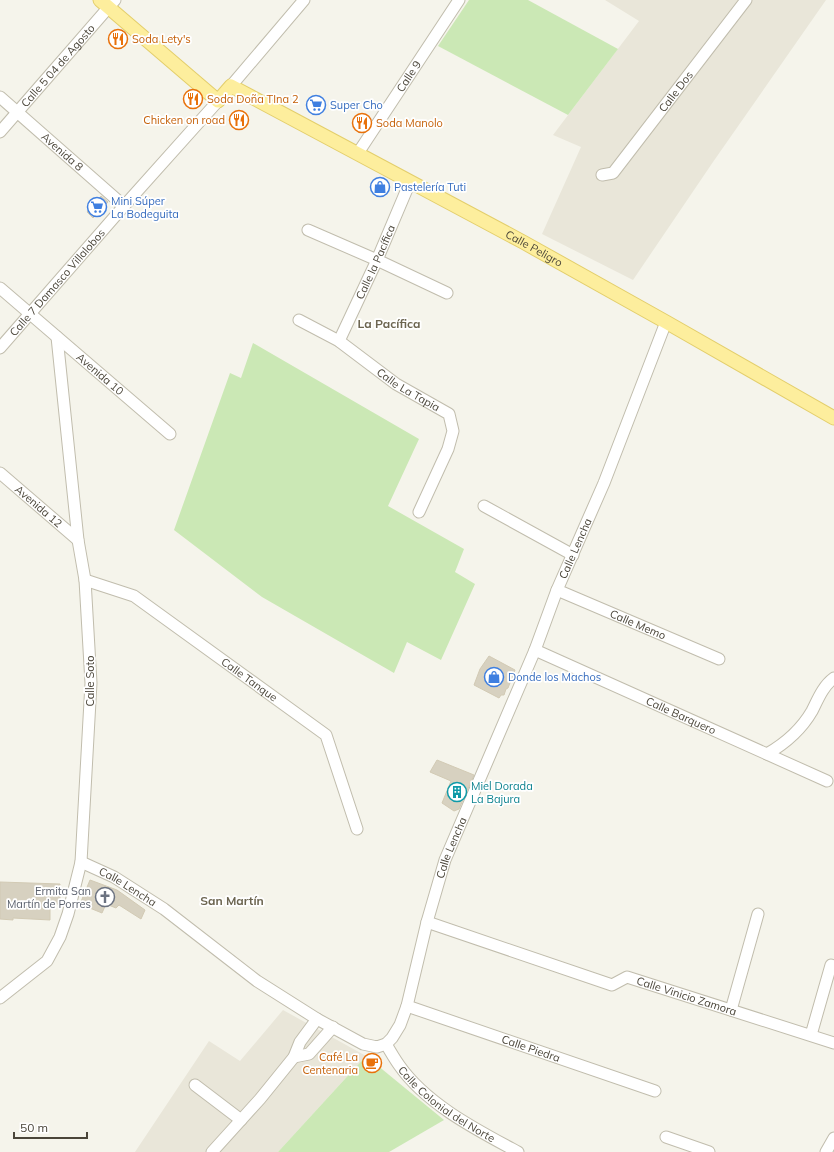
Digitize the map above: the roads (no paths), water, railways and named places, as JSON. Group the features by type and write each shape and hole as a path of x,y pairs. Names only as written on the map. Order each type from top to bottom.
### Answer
{"main road":[{"path":"108,3 218,101"},
{"name":"Calle 7 Damasco Villalobos","path":"218,101 231,86"},
{"name":"Calle Peligro","path":"231,86 523,242 834,418"}],"street":[{"name":"Calle 7 Damasco Villalobos","path":"231,86 304,0"},
{"name":"Calle 9","path":"358,154 459,0"},
{"name":"Calle Dos","path":"602,175 613,173 746,0"},
{"name":"Calle 5 04 de Agosto","path":"0,132 108,3"},
{"name":"Avenida 8","path":"0,97 124,206"},
{"name":"Calle 7 Damasco Villalobos","path":"0,348 218,101"},
{"name":"Calle la Pacífica","path":"339,341 377,260 410,182"},
{"path":"308,230 377,260 447,294"},
{"name":"Avenida 10","path":"0,288 170,434"},
{"name":"Calle La Tapia","path":"299,320 339,341 396,384 449,414 453,431 448,449 419,512"},
{"name":"Calle Lencha","path":"81,862 114,877 164,909 257,981 317,1019 363,1044 377,1047 386,1044 392,1038 400,1025 407,1006 427,922 445,860 535,650 557,590 604,483 666,322"},
{"name":"Calle Soto","path":"0,998 47,961 60,937 68,914 81,862 92,683 85,580 78,540 57,337"},
{"name":"Avenida 12","path":"0,473 78,540"},
{"path":"484,506 573,554"},
{"name":"Calle Tanque","path":"85,580 134,596 326,735 357,829"},
{"name":"Calle Memo","path":"557,590 719,659"},
{"name":"Calle Barquero","path":"535,650 827,781"},
{"path":"767,754 782,745 797,732 811,712 824,688 834,678"},
{"path":"731,1010 758,914"},
{"name":"Calle Vinicio Zamora","path":"427,922 612,985 627,977 834,1043"},
{"path":"811,1035 831,965"},
{"name":"Calle Piedra","path":"407,1006 655,1091"},
{"path":"212,1152 260,1099 294,1057 300,1042 317,1019"},
{"path":"294,1057 309,1054 333,1027"},
{"name":"Calle Colonial del Norte","path":"386,1044 399,1066 420,1089 447,1110 475,1128 518,1152"},
{"path":"195,1085 241,1120"},
{"path":"666,1137 710,1152"},
{"path":"826,1152 834,1138"}],"place":[{"name":"Soda Lety's","path":"118,39"},
{"name":"Soda Doña TIna 2","path":"193,99"},
{"name":"Super Cho","path":"316,105"},
{"name":"Chicken on road","path":"239,120"},
{"name":"Soda Manolo","path":"362,123"},
{"name":"Pastelería Tuti","path":"380,187"},
{"name":"Mini Súper La Bodeguita","path":"97,207"},
{"name":"Donde los Machos","path":"494,677"},
{"name":"Miel Dorada La Bajura","path":"457,792"},
{"name":"Ermita San Martín de Porres","path":"105,897"},
{"name":"Café La Centenaria","path":"372,1063"}],"district":[{"name":"La Pacífica","path":"389,324"},
{"name":"San Martín","path":"232,901"}]}
